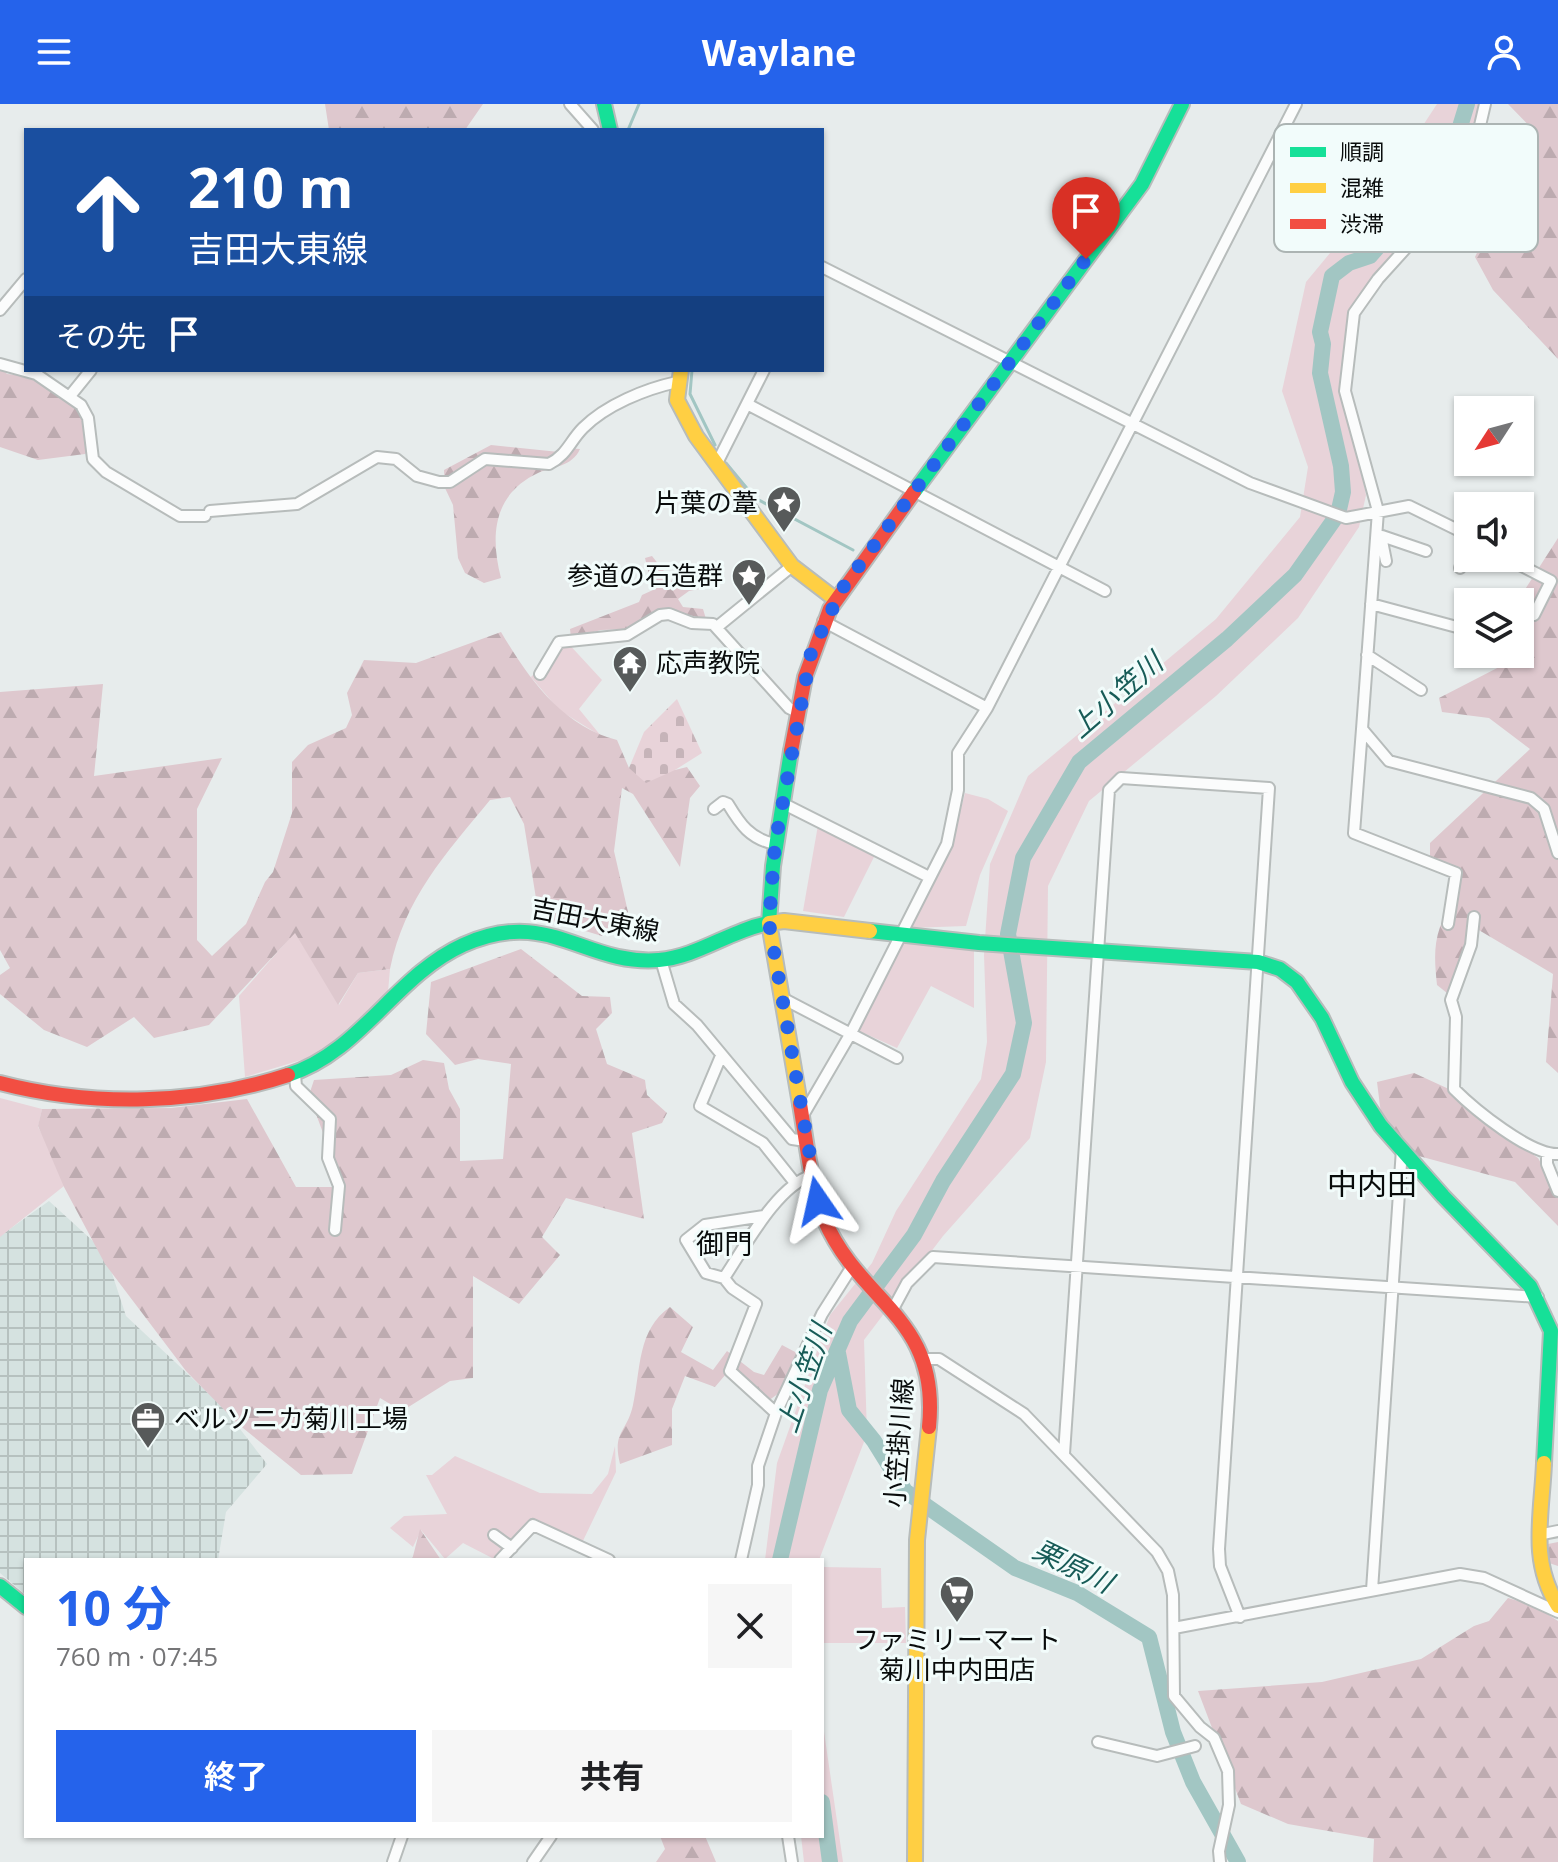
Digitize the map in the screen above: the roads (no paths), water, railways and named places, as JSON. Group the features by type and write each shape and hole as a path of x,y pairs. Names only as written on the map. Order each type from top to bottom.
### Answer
{"main road":[{"path":"604,104 610,128"},
{"path":"769,923 775,844 782,803 811,653 823,621 835,599 1142,184 1182,104"},
{"path":"679,376 677,400 683,416 716,465 792,566 835,599"},
{"name":"吉田大東線","path":"0,1083 22,1091 83,1097 184,1096 295,1075 335,1053 435,959 491,934 516,929 552,933 620,954 661,960 741,927 769,923 830,925 900,936 1035,948 1258,962"},
{"name":"小笠掛川線","path":"769,923 806,1141 824,1219 856,1268 891,1306 926,1359 931,1406 918,1514 915,1862"},
{"path":"1258,962 1275,965 1307,991 1363,1101 1402,1149 1538,1297 1551,1331 1551,1456 1538,1535 1544,1584 1558,1606"},
{"path":"0,1586 24,1605"}],"street":[{"path":"570,104 591,128"},
{"path":"1286,124 1296,104"},
{"path":"1480,124 1485,104"},
{"path":"802,1117 851,1033 947,844 958,790 958,753 987,708 1274,146"},
{"path":"1386,561 1378,511 1345,391 1354,313 1402,252"},
{"path":"824,268 1250,483 1346,518 1409,506 1454,528"},
{"path":"0,310 24,281"},
{"path":"0,364 24,370"},
{"path":"33,372 84,409 93,459 106,472 180,516 287,507 377,457 396,459 417,476 439,482 450,482 485,459 549,464 570,448 578,433 603,410 679,376"},
{"path":"70,396 89,372"},
{"path":"716,465 763,372"},
{"path":"747,404 1105,591"},
{"path":"1380,536 1426,551"},
{"path":"1380,536 1371,604 1354,833 1456,873 1448,924"},
{"path":"717,627 792,566"},
{"path":"1533,572 1551,581 1534,615"},
{"path":"1371,604 1454,626"},
{"path":"540,674 559,642 627,635 660,615 669,614 717,627 789,708 799,713"},
{"path":"823,621 987,708"},
{"path":"1367,655 1421,690"},
{"path":"1362,729 1389,761 1531,798 1544,809 1558,853"},
{"path":"1064,1454 1109,790 1121,778 1269,788 1219,1549 1220,1566 1240,1617"},
{"path":"714,809 723,802 728,804 741,826 758,840 775,844"},
{"path":"782,803 929,877"},
{"path":"1474,917 1471,945 1451,1000 1456,1017 1454,1089 1473,1107 1553,1154 1558,1191"},
{"path":"661,960 674,1004 792,1139 806,1141"},
{"path":"782,998 897,1058"},
{"path":"721,1056 700,1106 763,1143 795,1183"},
{"path":"295,1075 296,1086 330,1119 328,1158 339,1186 335,1230"},
{"path":"1372,1590 1402,1149"},
{"path":"724,1278 763,1224 764,1216 795,1183 813,1175"},
{"path":"764,1216 705,1225 686,1240 706,1273 724,1278 732,1288 756,1304 730,1371 776,1413"},
{"path":"891,1306 907,1283 933,1257 1538,1297"},
{"path":"741,1558 758,1485 758,1466 776,1413 822,1314 856,1268"},
{"path":"926,1359 939,1359 1006,1399 1064,1454 1157,1552 1171,1583 1174,1696 1191,1718 1214,1738 1228,1771 1226,1829 1219,1856"},
{"path":"502,1558 533,1525 605,1558"},
{"path":"1538,1535 1558,1531"},
{"path":"494,1535 512,1548"},
{"path":"1174,1628 1460,1574 1484,1578 1558,1612"},
{"path":"1098,1742 1162,1756 1195,1746"},
{"path":"393,1862 401,1838"},
{"path":"533,1862 550,1838"},
{"path":"788,1838 792,1862"}],"waterway":[{"path":"629,128 639,104"},
{"name":"上小笠川","path":"1461,124 1467,104"},
{"name":"上小笠川","path":"780,1558 820,1390 850,1321 914,1235 943,1181 1013,1074 1024,1023 1008,934 1023,858 1079,762 1227,639 1295,575 1338,514 1343,492 1341,466 1320,373 1323,344 1320,332 1332,276 1349,263 1373,252"},
{"path":"692,372 690,394 715,445"},
{"path":"726,463 755,498 853,550"},
{"name":"栗原川","path":"838,1353 849,1410 874,1441 905,1491 1015,1568 1077,1593 1149,1637 1173,1732 1193,1782 1238,1862"},
{"name":"上小笠川","path":"824,1817 830,1862"}],"place":[{"name":"片葉の葦","path":"784,534"},
{"name":"参道の石造群","path":"749,607"},
{"name":"応声教院","path":"630,694"},
{"name":"ベルソニカ菊川工場","path":"148,1450"},
{"name":"ファミリーマート 菊川中内田店","path":"957,1624"}],"district":[{"name":"中内田","path":"1372,1185"},
{"name":"御門","path":"724,1244"}]}
